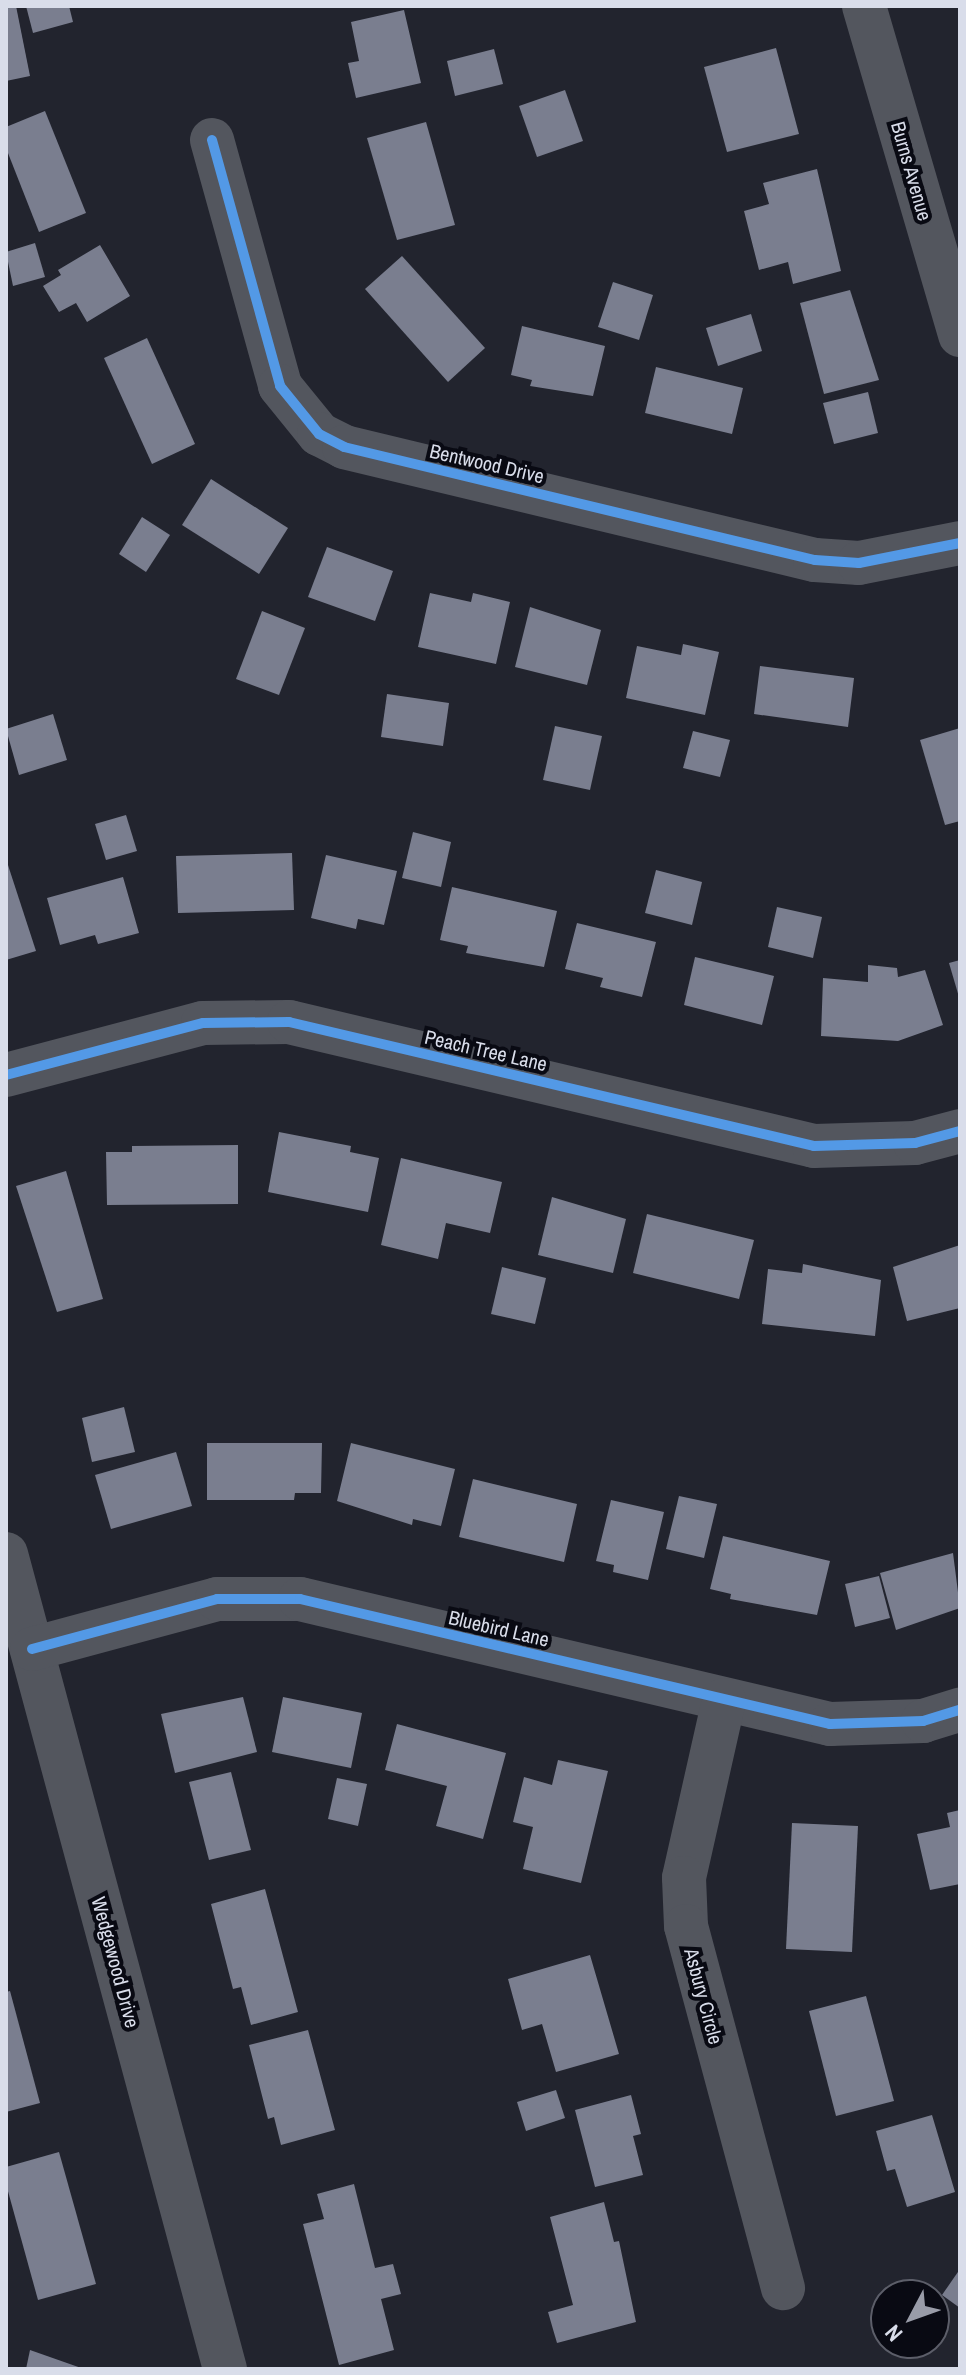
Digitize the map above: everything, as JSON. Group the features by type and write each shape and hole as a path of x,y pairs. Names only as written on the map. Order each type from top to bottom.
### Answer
{"street":[{"name":"Burns Avenue","path":"864,6 960,335"},
{"name":"Bentwood Drive","path":"212,140 280,386 292,407 332,441 815,560 859,563 960,543"},
{"name":"Peach Tree Lane","path":"6,1075 203,1023 289,1022 814,1146 915,1143 960,1131"},
{"name":"Wedgewood Drive","path":"6,1554 225,2369"},
{"name":"Bluebird Lane","path":"32,1649 217,1599 300,1599 830,1724 923,1721 960,1710"},
{"name":"Asbury Circle","path":"724,1700 684,1878 686,1926 783,2288"}],"building":[{"path":"6,6 16,6 30,76 6,81"},
{"path":"26,6 69,6 73,22 33,33"},
{"path":"404,10 421,83 356,98 348,63 359,61 351,22"},
{"path":"776,48 799,134 727,152 704,67"},
{"path":"494,49 503,84 455,96 447,61"},
{"path":"565,90 583,141 537,157 519,106"},
{"path":"45,111 86,213 39,232 6,148 6,127"},
{"path":"426,122 455,225 397,240 367,138"},
{"path":"817,169 841,271 793,284 788,262 759,270 744,211 769,204 763,183"},
{"path":"35,243 45,277 13,286 6,252"},
{"path":"100,245 130,296 87,322 76,303 59,312 43,286 61,275 58,270"},
{"path":"402,256 485,348 448,382 365,289"},
{"path":"613,282 653,295 639,340 598,327"},
{"path":"850,290 879,380 824,394 800,303"},
{"path":"751,314 762,351 718,366 706,328"},
{"path":"522,326 605,346 593,396 530,386 532,380 511,375"},
{"path":"147,338 195,444 152,464 104,358"},
{"path":"656,367 743,388 732,434 645,413"},
{"path":"868,392 878,433 834,444 823,403"},
{"path":"211,479 288,528 259,574 182,525"},
{"path":"142,517 170,535 146,572 119,554"},
{"path":"327,547 393,571 375,621 308,597"},
{"path":"430,593 471,602 473,593 510,602 496,664 418,647"},
{"path":"530,607 601,630 587,685 515,667"},
{"path":"262,611 305,628 279,695 236,679"},
{"path":"683,644 719,652 705,715 626,698 637,646 681,655"},
{"path":"760,666 854,678 848,727 754,714"},
{"path":"387,694 449,703 443,746 381,737"},
{"path":"53,714 67,760 19,775 6,729"},
{"path":"555,726 602,736 590,790 543,780"},
{"path":"960,728 960,821 945,825 920,740"},
{"path":"693,731 730,740 720,777 683,768"},
{"path":"126,815 137,851 106,860 95,824"},
{"path":"413,832 451,842 441,887 402,878"},
{"path":"292,853 294,910 178,913 176,856"},
{"path":"326,855 397,871 384,925 358,919 356,929 311,918"},
{"path":"6,859 36,951 6,960"},
{"path":"656,870 702,882 692,925 645,913"},
{"path":"123,877 139,933 98,944 95,935 60,945 47,898"},
{"path":"452,887 557,911 544,967 466,953 468,946 440,940"},
{"path":"777,907 822,917 813,958 768,947"},
{"path":"577,923 656,942 642,997 600,987 603,978 565,969"},
{"path":"695,957 774,976 762,1025 684,1005"},
{"path":"960,960 960,997 959,997 949,963"},
{"path":"868,965 897,968 898,977 925,970 943,1025 898,1041 821,1036 823,978 868,982"},
{"path":"279,1132 351,1146 350,1152 379,1158 368,1212 268,1192"},
{"path":"238,1145 238,1204 107,1205 106,1152 132,1152 132,1146"},
{"path":"401,1158 502,1182 490,1233 446,1223 438,1259 381,1245"},
{"path":"66,1171 103,1299 57,1312 16,1186"},
{"path":"552,1197 626,1219 613,1273 538,1255"},
{"path":"647,1214 754,1240 739,1299 633,1273"},
{"path":"960,1245 960,1308 907,1321 893,1267"},
{"path":"803,1264 881,1280 875,1336 762,1324 768,1269 802,1273"},
{"path":"502,1267 546,1278 535,1324 491,1314"},
{"path":"124,1407 135,1452 92,1462 82,1418"},
{"path":"207,1443 322,1443 321,1493 295,1493 294,1500 207,1500"},
{"path":"351,1443 455,1469 441,1526 413,1519 412,1525 337,1501"},
{"path":"176,1452 192,1506 111,1529 95,1475"},
{"path":"473,1479 577,1504 564,1562 459,1537"},
{"path":"679,1496 717,1504 704,1558 666,1549"},
{"path":"611,1500 664,1512 648,1580 613,1572 614,1565 596,1561"},
{"path":"723,1536 830,1561 817,1615 730,1599 731,1594 710,1589"},
{"path":"953,1553 960,1608 896,1630 880,1573"},
{"path":"879,1576 890,1618 855,1627 845,1584"},
{"path":"243,1697 257,1752 175,1773 161,1714"},
{"path":"283,1697 362,1713 351,1768 272,1752"},
{"path":"397,1724 506,1753 483,1839 436,1826 447,1786 385,1770"},
{"path":"558,1760 608,1771 581,1883 523,1869 533,1827 513,1822 524,1777 552,1785"},
{"path":"231,1772 251,1850 209,1860 189,1782"},
{"path":"337,1778 367,1784 358,1826 328,1819"},
{"path":"960,1810 960,1884 930,1890 917,1834 950,1827 947,1813"},
{"path":"792,1823 858,1826 852,1952 786,1949"},
{"path":"265,1889 298,2012 251,2025 241,1987 233,1989 211,1904"},
{"path":"590,1955 619,2054 556,2072 542,2024 522,2030 508,1979"},
{"path":"10,1991 40,2103 6,2112 6,1992"},
{"path":"866,1996 894,2101 836,2116 809,2011"},
{"path":"308,2030 335,2130 281,2145 274,2117 268,2119 249,2045"},
{"path":"556,2090 565,2118 526,2131 517,2102"},
{"path":"631,2095 641,2134 633,2136 643,2175 595,2187 575,2110"},
{"path":"932,2115 955,2192 907,2207 895,2169 887,2171 876,2131"},
{"path":"59,2152 96,2284 38,2300 6,2184 6,2167"},
{"path":"354,2184 375,2268 393,2264 401,2294 381,2299 394,2350 339,2365 303,2224 324,2219 317,2194"},
{"path":"604,2202 614,2242 619,2241 636,2322 557,2343 548,2312 573,2305 550,2217"},
{"path":"960,2269 960,2308 950,2301 950,2283"},
{"path":"30,2350 84,2369 26,2369"}],"cycle path":[{"path":"212,140 280,386 319,434 344,447 815,560 859,563 960,543"},
{"path":"6,1075 203,1023 289,1022 814,1146 915,1143 960,1131"},
{"path":"32,1649 217,1599 300,1599 830,1724 923,1721 960,1710"}]}
